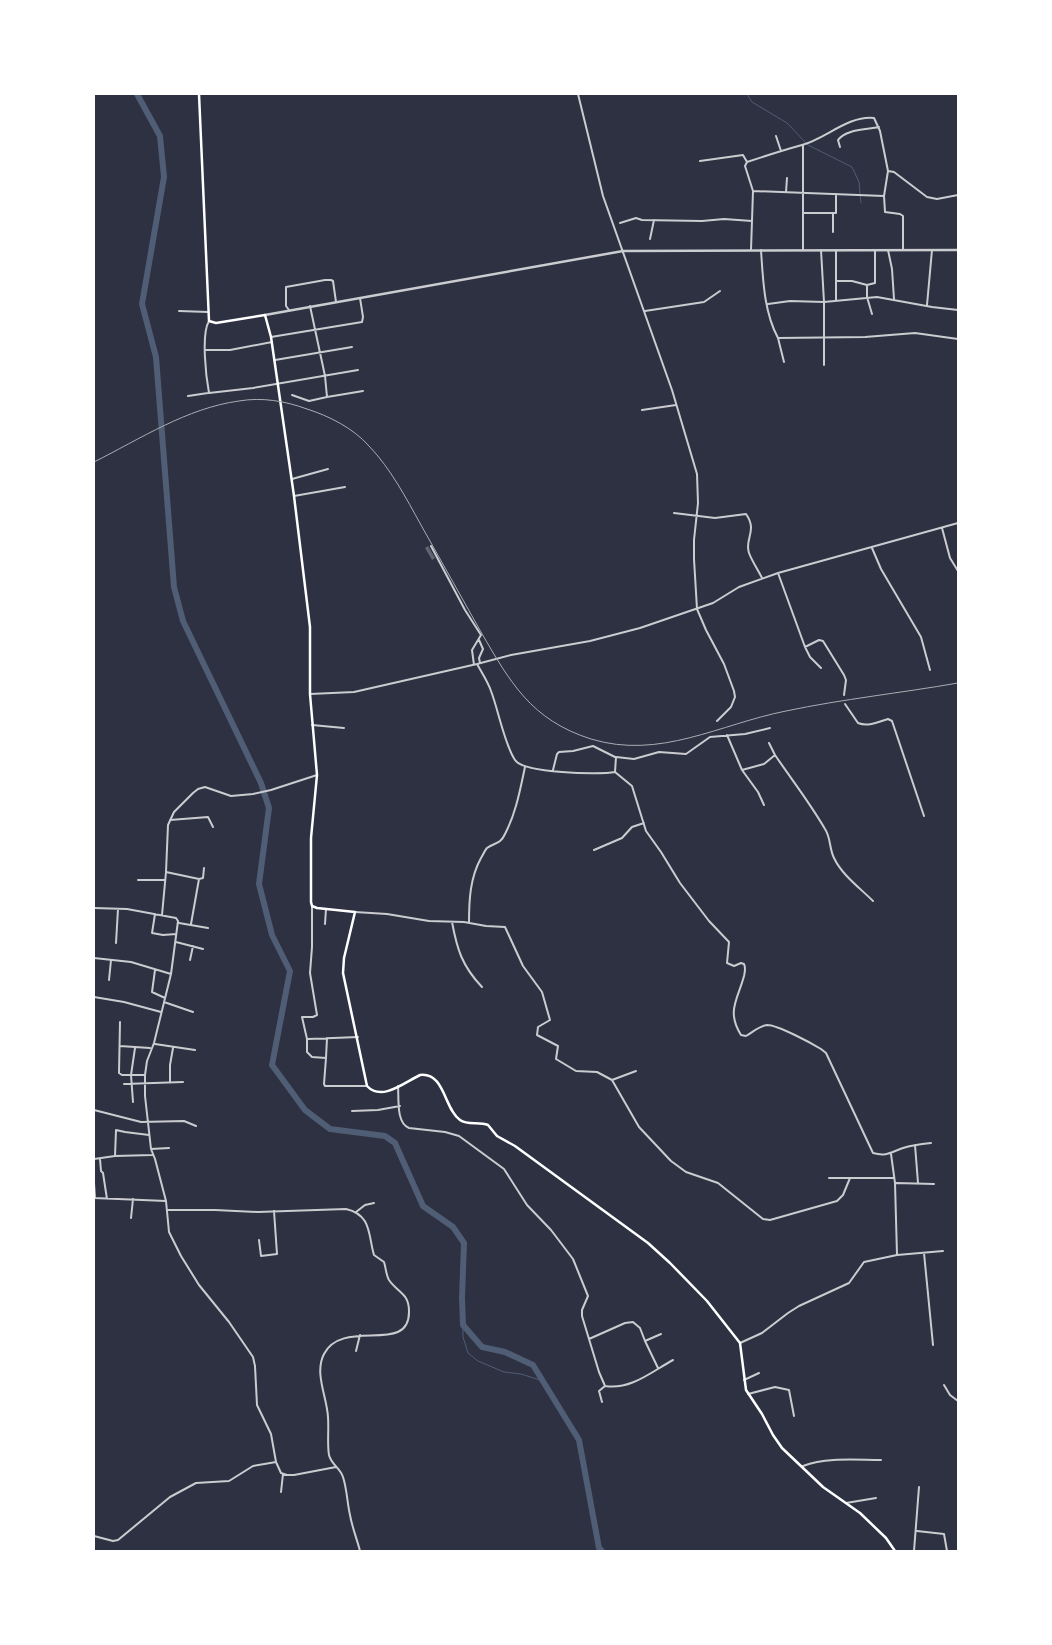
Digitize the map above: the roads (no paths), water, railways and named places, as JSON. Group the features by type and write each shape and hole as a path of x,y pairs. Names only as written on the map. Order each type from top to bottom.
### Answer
{"main road":[{"path":"199,94 209,320 216,322 265,315 272,342 273,360 292,480 310,628 310,694 317,775 311,838 310,902 312,906 354,912 343,967 367,1086 372,1091 389,1091 420,1075 426,1074 433,1077 442,1089 453,1113 459,1120 488,1125 497,1136 515,1146 648,1243 707,1301 740,1343 744,1380 748,1394 762,1414 773,1435 800,1467 875,1526 895,1551"}],"street":[{"path":"578,94 603,196 676,405 697,474 697,516 694,540 697,609 724,664 735,697 731,707 717,721"},
{"path":"747,162 810,142 846,124 866,118 874,118 879,127 888,171 884,196 885,212 903,216 903,250"},
{"path":"840,147 838,140 840,136 863,129 879,127"},
{"path":"776,136 782,151"},
{"path":"803,250 804,144"},
{"path":"700,161 743,154 747,162 745,166 753,191 750,250"},
{"path":"888,171 894,172 927,197 937,200 958,195"},
{"path":"786,192 787,178"},
{"path":"753,191 884,196"},
{"path":"833,232 836,194"},
{"path":"803,213 833,213"},
{"path":"620,223 636,218 640,220 702,221 724,219 752,221"},
{"path":"650,239 654,220"},
{"path":"761,250 767,305 784,362"},
{"path":"821,250 824,302 824,365"},
{"path":"836,250 836,301"},
{"path":"837,282 852,281 867,285 876,283 875,250"},
{"path":"888,250 892,265 894,299"},
{"path":"927,306 932,250"},
{"path":"265,315 623,251 958,250"},
{"path":"289,310 286,306 286,287 325,280 333,282 336,302"},
{"path":"867,285 867,297 872,314"},
{"path":"644,311 704,302 720,292"},
{"path":"767,305 790,301 824,302 867,297 894,299 958,310"},
{"path":"271,337 363,322 360,298"},
{"path":"310,306 325,376 326,397"},
{"path":"179,311 208,312"},
{"path":"209,320 206,327 205,350 209,393"},
{"path":"778,338 865,337 915,333 958,339"},
{"path":"205,350 230,350 272,342"},
{"path":"273,360 352,347"},
{"path":"188,396 277,384 358,370"},
{"path":"292,395 309,400 363,391"},
{"path":"642,410 676,405"},
{"path":"292,480 328,469"},
{"path":"294,496 345,487"},
{"path":"674,513 715,518 742,514 748,516 751,530 748,551 762,579"},
{"path":"310,694 354,692 511,655 590,641 640,628 718,601 739,587 778,573 958,523"},
{"path":"942,528 950,558 958,571"},
{"path":"431,546 481,636 472,650 491,691 514,758 519,764 526,767 597,774 615,772 626,780 634,790 646,831 680,883 709,921 729,942 727,963 734,966 741,963 746,967 734,1003 734,1022 741,1035 746,1036 758,1028 769,1025 781,1029 826,1053 871,1152 883,1155 891,1154 900,1149 915,1145 931,1144"},
{"path":"872,548 881,569 921,638 930,670"},
{"path":"778,573 805,647 810,657 820,668"},
{"path":"477,664 483,649 479,640"},
{"path":"805,647 823,640 846,680 844,695"},
{"path":"846,704 860,724 874,724 889,719 892,721 924,816"},
{"path":"312,725 344,728"},
{"path":"553,770 559,752 574,751 593,746 616,757 634,759 659,752 686,754 706,738 745,734 770,728"},
{"path":"727,736 742,770 764,804"},
{"path":"769,743 775,756 808,800 828,834 830,849 835,861 873,901"},
{"path":"742,770 764,764 775,756"},
{"path":"615,772 616,757"},
{"path":"469,923 472,880 477,866 487,848 500,842 505,836 515,812 526,767"},
{"path":"162,915 170,820 176,810 193,793 202,788 210,788 231,796 253,794 317,775"},
{"path":"170,820 208,817 213,827"},
{"path":"594,850 622,838 632,827 644,823"},
{"path":"191,924 199,879 203,878 204,868"},
{"path":"166,872 199,879"},
{"path":"138,880 165,880"},
{"path":"312,906 310,973 317,1013 315,1017 302,1017 307,1040 307,1052 311,1057 326,1058"},
{"path":"94,908 162,915 176,918 178,923 165,998 145,1075 148,1135 166,1200 169,1232 186,1266 253,1357 257,1404 271,1434 276,1462 283,1474 282,1492"},
{"path":"116,943 118,909"},
{"path":"325,924 326,909"},
{"path":"354,912 387,914 429,921 505,927 523,966 542,992 550,1020 538,1027 537,1035 558,1046 555,1057 557,1060 576,1071 597,1072 612,1080 638,1127 670,1161 686,1172 718,1183 763,1219 770,1220 837,1200 843,1195 850,1178"},
{"path":"155,914 152,933 163,935 177,934"},
{"path":"452,922 460,957 482,987"},
{"path":"178,923 208,928"},
{"path":"176,942 202,949"},
{"path":"190,960 193,946"},
{"path":"94,958 131,962 170,974"},
{"path":"109,980 111,960"},
{"path":"155,970 152,992 165,998"},
{"path":"94,997 124,1002 161,1012"},
{"path":"164,1002 193,1012"},
{"path":"120,1022 119,1073 122,1075 145,1075"},
{"path":"307,1040 358,1036"},
{"path":"327,1038 325,1086 367,1086"},
{"path":"154,1043 173,1048 194,1050"},
{"path":"120,1046 151,1048"},
{"path":"133,1102 132,1075 135,1048"},
{"path":"170,1082 170,1064 173,1048"},
{"path":"612,1080 636,1071"},
{"path":"124,1084 182,1082"},
{"path":"398,1086 401,1121 404,1126 459,1136 498,1163 508,1174 527,1205 551,1230 576,1265 588,1296 582,1312 605,1386"},
{"path":"352,1111 378,1110 400,1106"},
{"path":"94,1110 147,1123 179,1121 189,1122 196,1126"},
{"path":"116,1156 116,1130 148,1135"},
{"path":"915,1145 918,1183"},
{"path":"151,1149 169,1148"},
{"path":"891,1154 895,1183 897,1255"},
{"path":"94,1159 152,1155"},
{"path":"100,1158 107,1199"},
{"path":"829,1178 894,1178"},
{"path":"94,1183 94,1198 166,1200"},
{"path":"895,1183 934,1184"},
{"path":"131,1218 133,1199"},
{"path":"356,1212 364,1205 374,1203"},
{"path":"167,1210 274,1211 338,1209 356,1212 361,1215 368,1227 374,1255 384,1262 389,1279 406,1297 409,1312 408,1322 399,1331 388,1335 360,1335 342,1338 333,1343 325,1352 320,1368 328,1417 329,1453 331,1461 341,1471 344,1478 350,1516 360,1551"},
{"path":"259,1240 261,1256 277,1254 274,1211"},
{"path":"740,1343 762,1333 788,1312 799,1306 849,1284 864,1262 897,1255 943,1250"},
{"path":"924,1252 933,1345"},
{"path":"589,1339 625,1323 633,1322 640,1328 658,1368"},
{"path":"645,1341 661,1334"},
{"path":"356,1351 360,1335"},
{"path":"602,1402 599,1393 605,1386 620,1386 631,1383 673,1360"},
{"path":"744,1380 759,1373"},
{"path":"944,1385 947,1392 958,1401"},
{"path":"748,1394 776,1387 788,1390 794,1416"},
{"path":"800,1467 816,1462 882,1460"},
{"path":"94,1536 113,1541 118,1540 170,1497 196,1483 229,1481 253,1466 276,1462"},
{"path":"283,1474 294,1475 336,1467"},
{"path":"914,1551 919,1486"},
{"path":"846,1503 876,1498"},
{"path":"916,1532 944,1534 947,1551"}],"waterway":[{"path":"137,94 160,136 164,177 142,304 156,357 174,587 183,621 261,783 269,808 259,884 272,935 290,971 272,1065 305,1110 330,1129 385,1136 395,1143 423,1206 453,1227 464,1243 463,1325 482,1347 505,1352 533,1365 579,1440 599,1548 602,1551"},
{"path":"747,94 752,102 787,123 808,145 852,167 859,182 861,203"},
{"path":"463,1325 463,1337 468,1353 478,1361 504,1372 521,1374 543,1381"}],"railway":[{"path":"94,462 182,417 201,410 239,401 256,399 282,402 299,406 340,423 363,440 391,474 410,504 481,632 502,667 524,697 537,710 553,721 570,731 591,739 616,744 666,743 786,711 958,683"}]}
